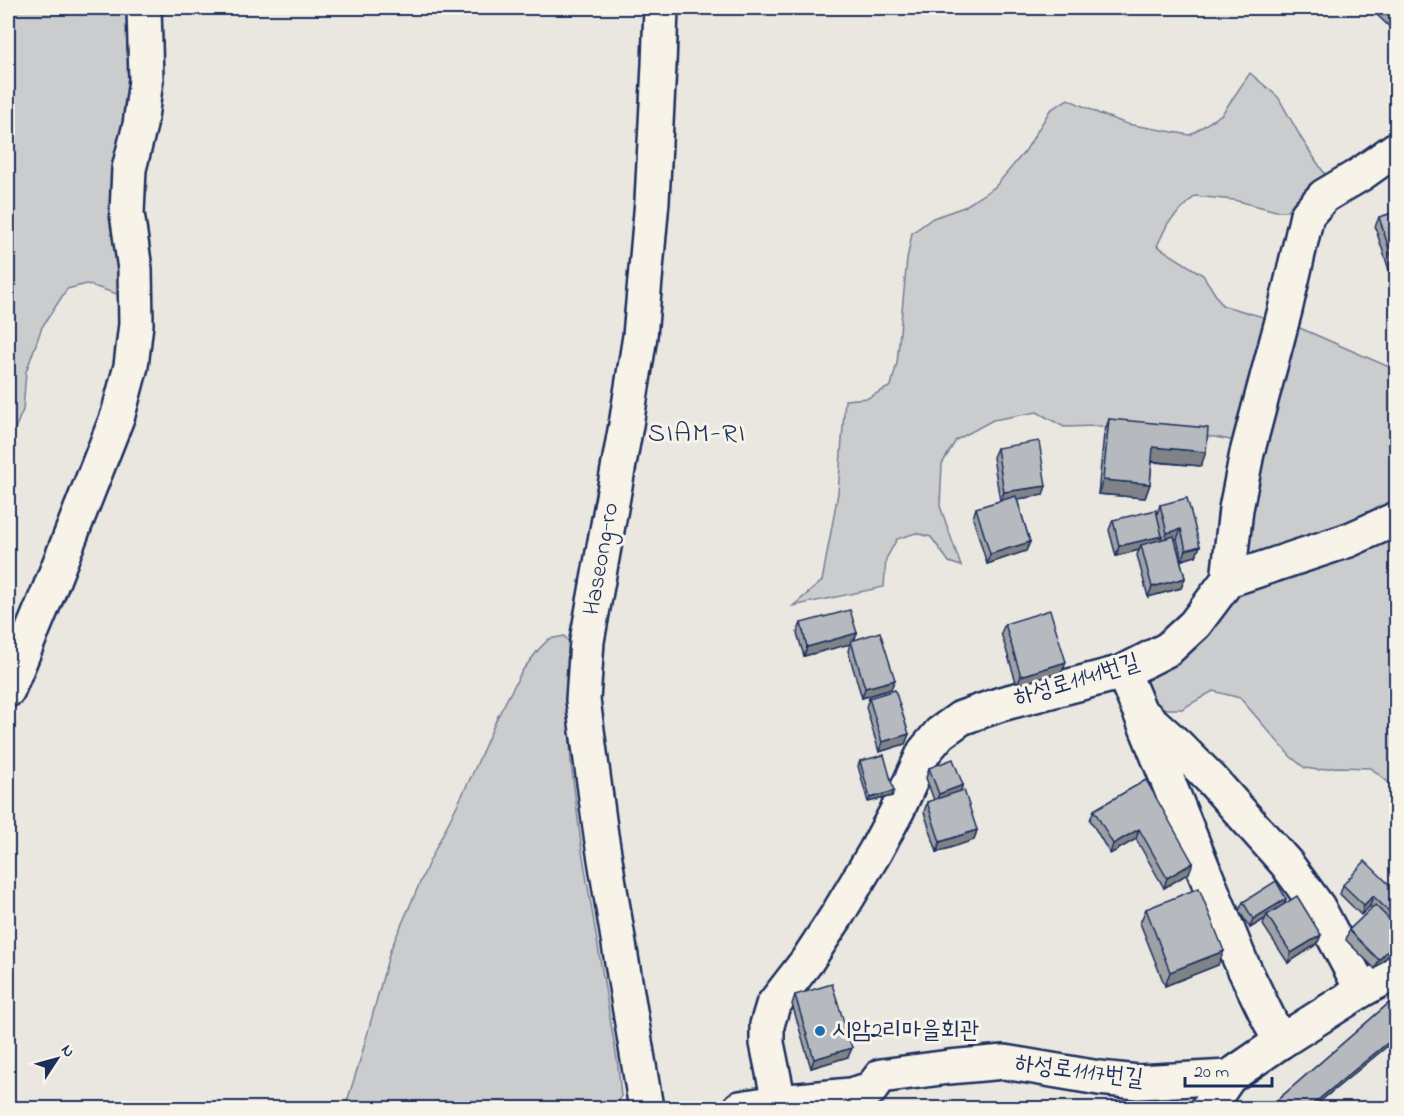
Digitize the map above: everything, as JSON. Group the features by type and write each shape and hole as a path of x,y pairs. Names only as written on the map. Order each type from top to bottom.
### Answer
{"street":[{"path":"8,690 118,415 131,366 136,324 135,269 127,213 129,169 140,125 146,80 144,8"},
{"name":"Haseong-ro","path":"646,1108 601,835 583,700 587,641 640,336 652,201 661,8"},
{"path":"1396,149 1361,174 1324,196 1307,215 1286,310 1248,453 1236,508 1228,580 1349,540 1396,519"},
{"name":"하성로1141번길","path":"779,1102 767,1043 767,1025 773,1005 807,962 836,917 898,809 924,752 940,733 961,718 1001,704 1123,672 1168,649 1195,624 1228,580"},
{"path":"1123,672 1240,960 1280,1042"},
{"path":"1140,712 1211,779 1287,863 1318,907 1362,990"},
{"path":"1208,1108 1230,1077 1362,990 1396,972"},
{"name":"하성로1117번길","path":"740,1108 850,1095 871,1089 881,1076 1004,1062 1138,1082 1230,1077"}],"shaded area":[{"path":"8,8 140,8 126,297 87,284 67,289 42,327 26,372 23,410 8,445"},
{"path":"1250,73 1278,97 1328,179 1296,211 1276,211 1234,200 1195,196 1168,223 1157,246 1203,275 1222,305 1300,328 1396,370 1396,789 1371,768 1336,767 1318,770 1305,768 1291,757 1240,698 1213,691 1182,709 1153,709 1140,675 1195,643 1261,446 1215,437 1097,426 1064,427 1037,412 993,420 956,440 942,464 940,506 961,566 949,562 931,537 916,533 897,539 886,559 884,587 793,606 822,581 838,493 845,400 868,398 891,386 897,363 907,259 912,233 933,218 964,207 995,187 1026,150 1050,110 1068,99 1127,124 1190,135 1222,114"},
{"path":"564,636 570,643 568,700 571,763 582,851 618,1066 621,1096 617,1108 345,1108 390,951 429,862 497,718 522,671 549,639"}],"building":[{"path":"1396,212 1396,271 1379,217"},
{"path":"1109,419 1208,428 1206,452 1153,447 1150,484 1103,480"},
{"path":"1039,441 1046,486 1004,492 997,448"},
{"path":"1016,496 1030,542 990,554 976,508"},
{"path":"1187,498 1200,546 1186,550 1181,529 1167,533 1160,505"},
{"path":"1156,510 1162,536 1119,546 1113,520"},
{"path":"1174,536 1185,578 1152,587 1141,545"},
{"path":"850,610 857,633 807,647 801,623"},
{"path":"1050,610 1066,662 1021,676 1005,624"},
{"path":"880,632 895,680 865,688 851,641"},
{"path":"895,690 909,734 882,742 869,698"},
{"path":"884,755 894,791 870,798 860,761"},
{"path":"953,759 963,785 939,794 929,768"},
{"path":"1146,780 1193,863 1167,878 1139,829 1113,844 1094,810"},
{"path":"964,790 977,830 940,842 927,802"},
{"path":"1365,861 1396,891 1396,918 1373,896 1364,905 1343,885"},
{"path":"1276,881 1286,899 1253,919 1243,902"},
{"path":"1199,888 1224,951 1170,972 1146,909"},
{"path":"1297,896 1321,935 1291,953 1267,915"},
{"path":"1375,905 1396,926 1396,942 1379,960 1349,930"},
{"name":"시암2리마을회관","path":"832,984 852,1048 814,1059 795,995"},
{"path":"1396,997 1396,1036 1308,1108 1279,1108 1274,1103"}],"place":[{"name":"시암2리마을회관","path":"820,1031"}],"district":[{"name":"SIAM-RI","path":"697,434"}]}
